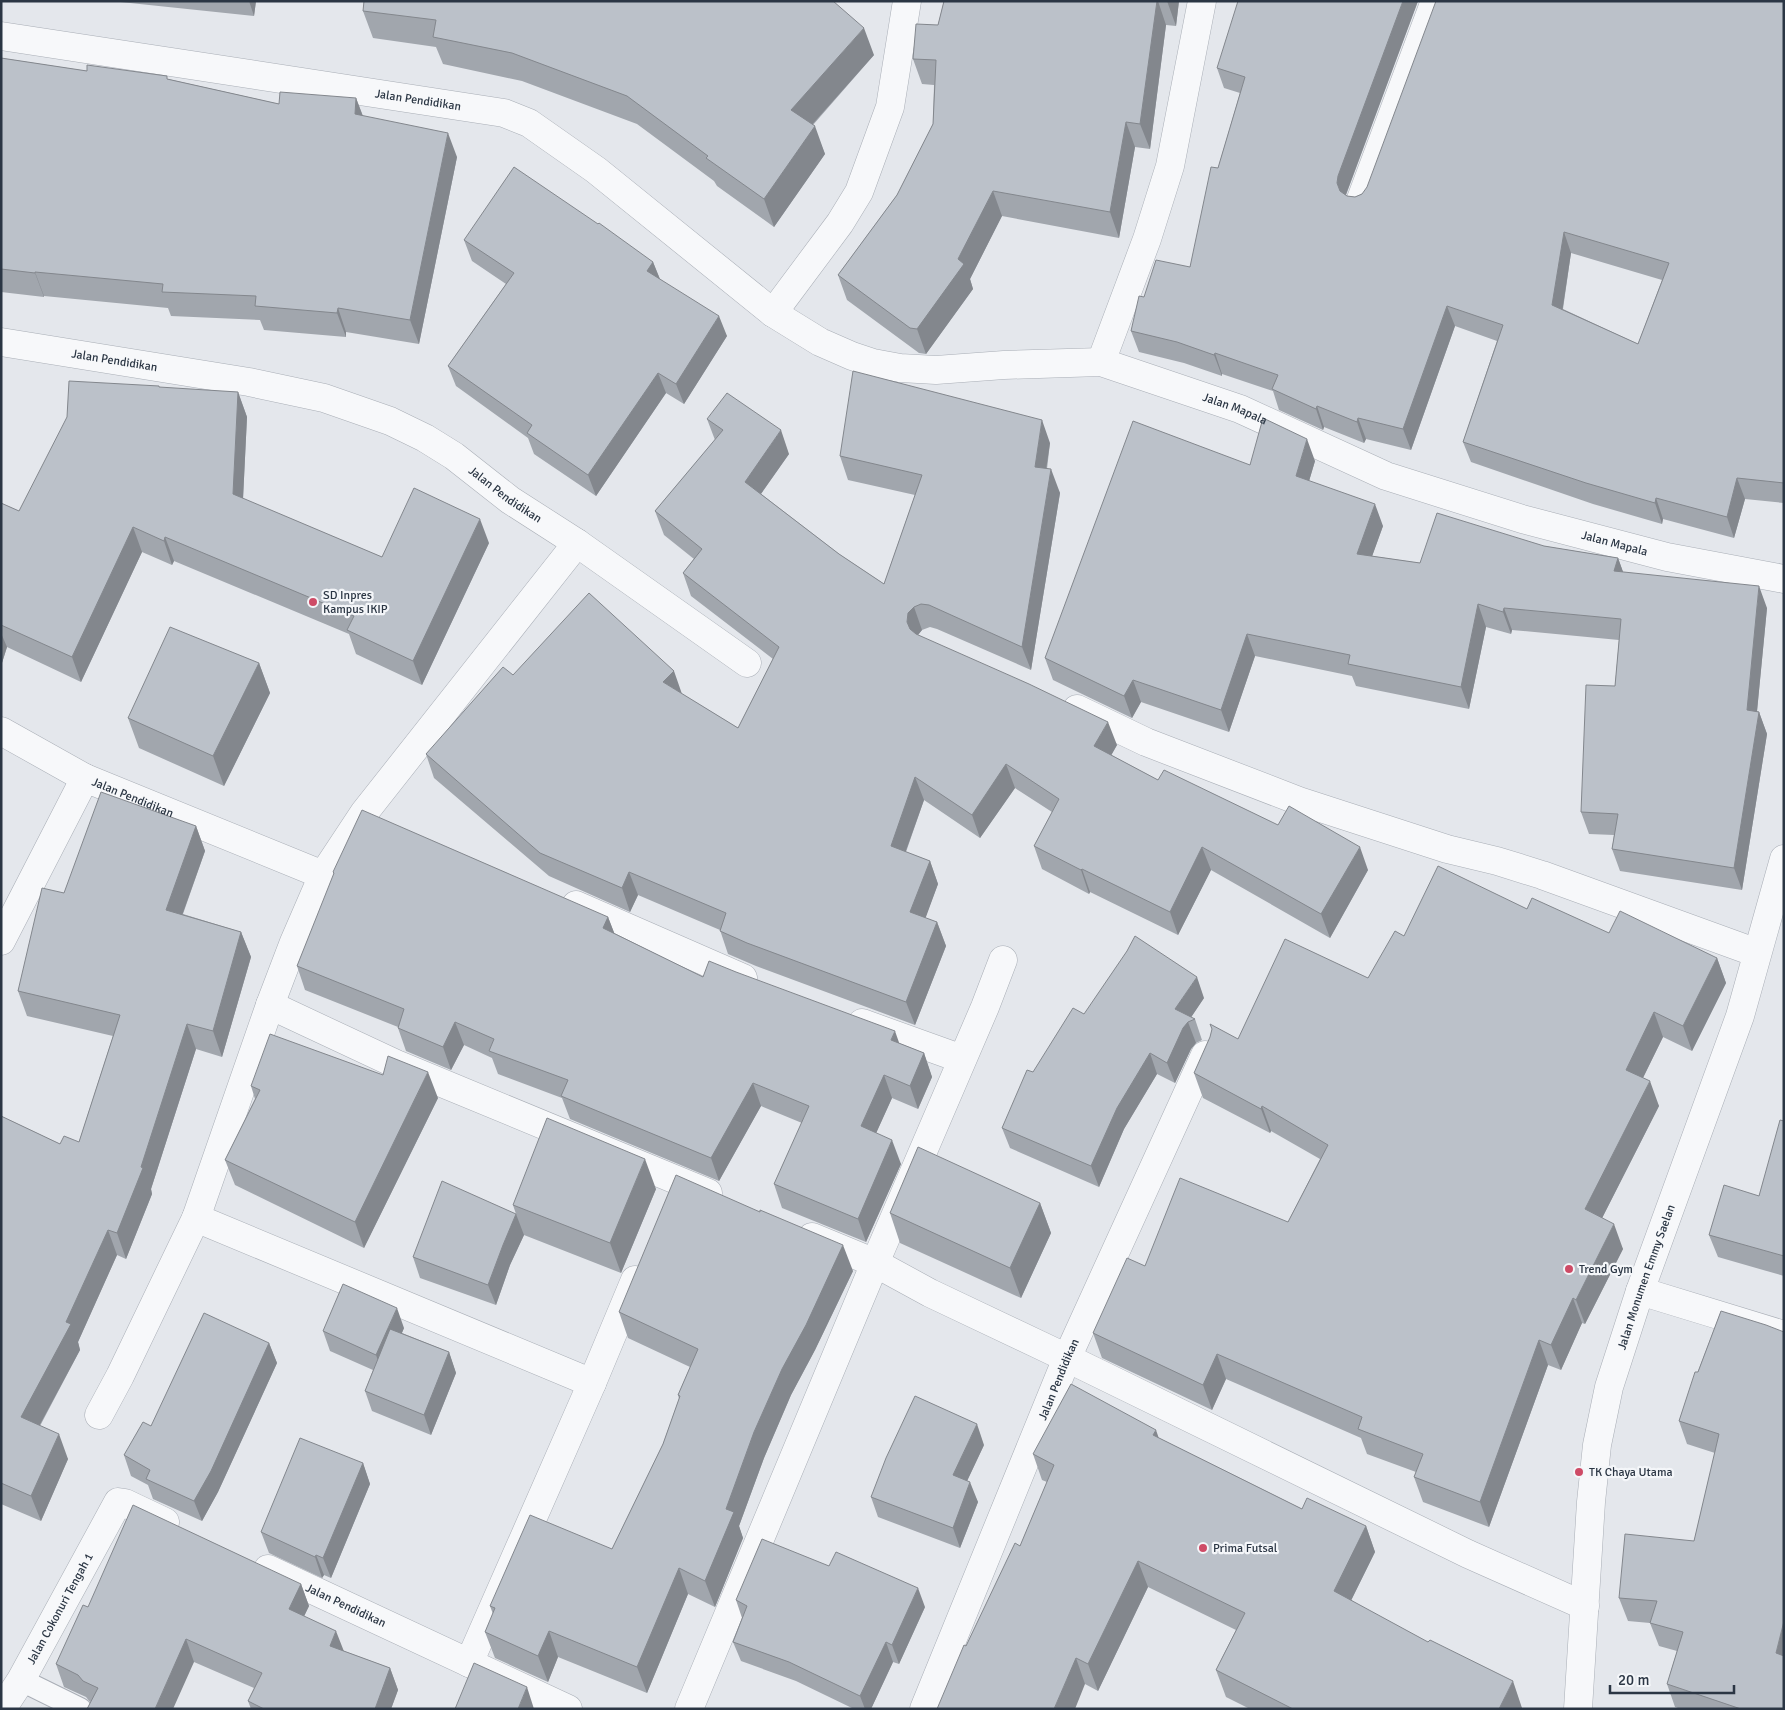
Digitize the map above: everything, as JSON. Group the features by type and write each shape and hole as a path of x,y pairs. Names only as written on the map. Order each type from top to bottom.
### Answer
{"street":[{"path":"773,314 840,223 858,192 890,108 907,1"},
{"path":"1101,362 1148,239 1170,166 1202,1"},
{"path":"1360,202 1435,1"},
{"name":"Jalan Pendidikan","path":"1,36 504,113 529,123 596,170 773,314 820,342 873,363 900,368 936,370 1101,362"},
{"name":"Jalan Pendidikan","path":"1,342 249,382 324,398 390,421 425,438 454,456 510,500 577,543 747,662"},
{"name":"Jalan Mapala","path":"1101,362 1240,409 1386,476 1522,519 1667,557 1784,579"},
{"path":"99,1415 196,1218 270,1005 294,942 323,875 364,813 577,543"},
{"path":"1052,697 1146,742 1299,802 1447,849 1497,861 1542,875 1757,953"},
{"path":"1,731 85,778"},
{"name":"Jalan Pendidikan","path":"1,941 85,778 323,875"},
{"path":"364,813 391,825"},
{"name":"Jalan Monumen Emmy Saelan","path":"1578,1709 1591,1502 1597,1446 1609,1387 1640,1292 1740,1016 1784,859"},
{"path":"555,896 768,988"},
{"path":"689,1709 875,1263 985,1008 1003,960"},
{"path":"270,1005 674,1189 731,1203"},
{"path":"842,1016 962,1059"},
{"name":"Jalan Pendidikan","path":"924,1709 1067,1358 1205,1055"},
{"path":"196,1218 592,1382"},
{"path":"785,1226 875,1263 930,1293 1468,1554 1584,1606"},
{"path":"469,1663 646,1254"},
{"path":"1640,1292 1784,1335"},
{"name":"Jalan Cokonuri Tengah 1","path":"2,1709 21,1680 120,1505 188,1532"},
{"name":"Jalan Pendidikan","path":"243,1558 568,1709"}],"lane":[{"path":"21,1680 80,1709"}],"building":[{"path":"364,1 833,1 864,28 791,110 815,126 764,199 706,158 708,156 627,96 512,53 433,37 436,20 363,11"},
{"path":"944,1 1157,1 1140,124 1126,122 1110,212 993,191 958,259 964,264 917,329 910,328 838,275 897,195 933,124 936,60 913,59 916,24 938,25"},
{"path":"1238,1 1403,1 1338,176 1337,183 1340,191 1347,196 1355,197 1362,194 1367,187 1436,1 1784,1 1784,483 1737,478 1727,517 1656,498 1655,503 1586,483 1463,442 1503,325 1447,306 1403,429 1358,418 1357,422 1317,406 1316,409 1272,389 1278,375 1215,353 1214,355 1177,342 1131,331 1139,296 1144,297 1156,260 1190,267 1211,167 1218,168 1245,77 1217,68","holes":["1564,232 1669,263 1638,344 1552,305"]},
{"path":"1,58 87,71 87,65 167,76 167,79 279,104 280,92 356,98 355,114 448,133 410,320 338,308 337,313 255,306 256,296 162,292 163,284 1,269"},
{"path":"514,167 599,223 653,262 647,271 719,316 676,384 658,373 588,475 527,433 532,425 448,366 514,273 464,240"},
{"path":"853,371 1042,420 1035,467 1051,469 1022,647 929,605 921,604 914,607 908,613 907,622 910,629 916,634 1029,684 1108,722 1094,746 1158,780 1164,770 1278,825 1289,806 1360,847 1321,914 1202,847 1170,912 1034,846 1059,799 1006,764 972,815 915,777 891,846 930,861 910,912 937,922 906,1002 747,943 720,931 726,913 629,872 622,888 540,853 426,754 503,667 513,675 589,593 674,671 663,682 738,728 779,647 683,573 702,549 655,511 723,430 707,419 727,393 781,430 745,482 839,554 884,584 922,475 840,456"},
{"path":"69,381 238,392 233,494 382,557 414,488 480,519 413,661 347,630 354,616 165,537 164,541 133,527 72,657 1,625 1,503 19,511 67,417"},
{"path":"1263,418 1307,439 1296,476 1375,504 1357,554 1420,563 1437,513 1544,546 1618,558 1614,571 1759,586 1747,710 1759,712 1734,868 1612,849 1618,814 1581,812 1586,685 1615,686 1621,619 1504,608 1503,612 1478,604 1461,687 1348,664 1350,655 1247,634 1221,710 1133,680 1124,696 1045,658 1133,421 1250,465"},
{"path":"170,627 259,663 213,756 128,718"},
{"path":"101,792 196,826 166,910 241,932 213,1031 187,1024 141,1167 143,1168 117,1233 108,1230 66,1322 71,1324 21,1417 59,1434 31,1496 1,1483 1,1116 60,1144 64,1136 79,1142 120,1015 18,991 42,888 64,893"},
{"path":"362,810 608,917 603,928 703,977 709,961 895,1031 891,1040 924,1053 910,1086 884,1075 861,1126 892,1140 858,1219 774,1184 809,1106 753,1083 711,1158 561,1096 568,1080 489,1051 494,1039 455,1022 443,1047 398,1028 404,1009 297,966 333,872"},
{"path":"1438,866 1527,909 1532,898 1609,933 1620,911 1717,958 1683,1026 1654,1012 1626,1070 1650,1081 1585,1209 1614,1224 1576,1300 1573,1298 1551,1345 1539,1340 1480,1502 1414,1477 1423,1454 1358,1429 1362,1417 1217,1354 1203,1385 1093,1333 1127,1258 1145,1266 1180,1178 1288,1222 1328,1145 1262,1106 1261,1109 1194,1073 1210,1037 1212,1029 1210,1024 1238,1039 1285,939 1368,978 1395,931 1404,936"},
{"path":"1135,936 1197,977 1175,1009 1195,1019 1188,1022 1183,1028 1167,1063 1150,1053 1117,1108 1091,1166 1002,1128 1027,1070 1033,1072 1073,1008 1084,1014 1127,951"},
{"path":"270,1034 383,1075 388,1056 428,1072 355,1222 225,1160 260,1090 251,1086"},
{"path":"547,1118 645,1159 610,1243 513,1205"},
{"path":"1780,1120 1784,1121 1784,1256 1709,1235 1724,1185 1759,1196"},
{"path":"918,1147 1040,1203 1010,1268 890,1213"},
{"path":"676,1175 760,1212 760,1210 843,1245 806,1325 782,1369 754,1432 726,1509 734,1512 705,1581 679,1568 637,1667 549,1631 538,1656 485,1632 495,1608 490,1606 530,1515 612,1549 663,1444 680,1396 678,1395 698,1349 619,1312"},
{"path":"442,1181 516,1214 488,1285 413,1257"},
{"path":"343,1284 397,1308 376,1355 323,1331"},
{"path":"1721,1311 1784,1332 1784,1621 1776,1653 1784,1656 1784,1709 1741,1709 1667,1684 1683,1632 1650,1623 1657,1601 1619,1598 1625,1534 1694,1541 1719,1434 1679,1421 1695,1372 1698,1372"},
{"path":"204,1313 269,1343 211,1471 194,1501 146,1479 150,1470 124,1455 143,1422 151,1426"},
{"path":"390,1329 449,1352 424,1415 365,1391"},
{"path":"1071,1384 1156,1430 1153,1435 1302,1509 1307,1498 1366,1526 1334,1591 1428,1642 1430,1640 1513,1681 1499,1709 1293,1709 1216,1670 1245,1613 1138,1561 1088,1664 1076,1658 1054,1709 937,1709 964,1645 966,1646 1015,1543 1020,1546 1054,1465 1033,1454"},
{"path":"915,1396 977,1424 953,1475 970,1482 953,1528 871,1497 886,1458"},
{"path":"300,1438 363,1463 323,1558 316,1555 315,1557 261,1532"},
{"path":"133,1505 301,1584 289,1609 336,1631 330,1646 390,1668 375,1709 264,1709 248,1701 262,1673 186,1639 155,1709 87,1709 98,1688 56,1664 83,1605 88,1607"},
{"path":"762,1539 829,1566 836,1552 918,1588 892,1645 886,1642 860,1696 789,1662 733,1642 747,1606 736,1600"},
{"path":"474,1663 527,1687 518,1709 455,1709"}],"place":[{"name":"SD Inpres Kampus IKIP","path":"313,602"},
{"name":"Trend Gym","path":"1569,1269"},
{"name":"TK Chaya Utama","path":"1579,1472"},
{"name":"Prima Futsal","path":"1203,1548"}]}
